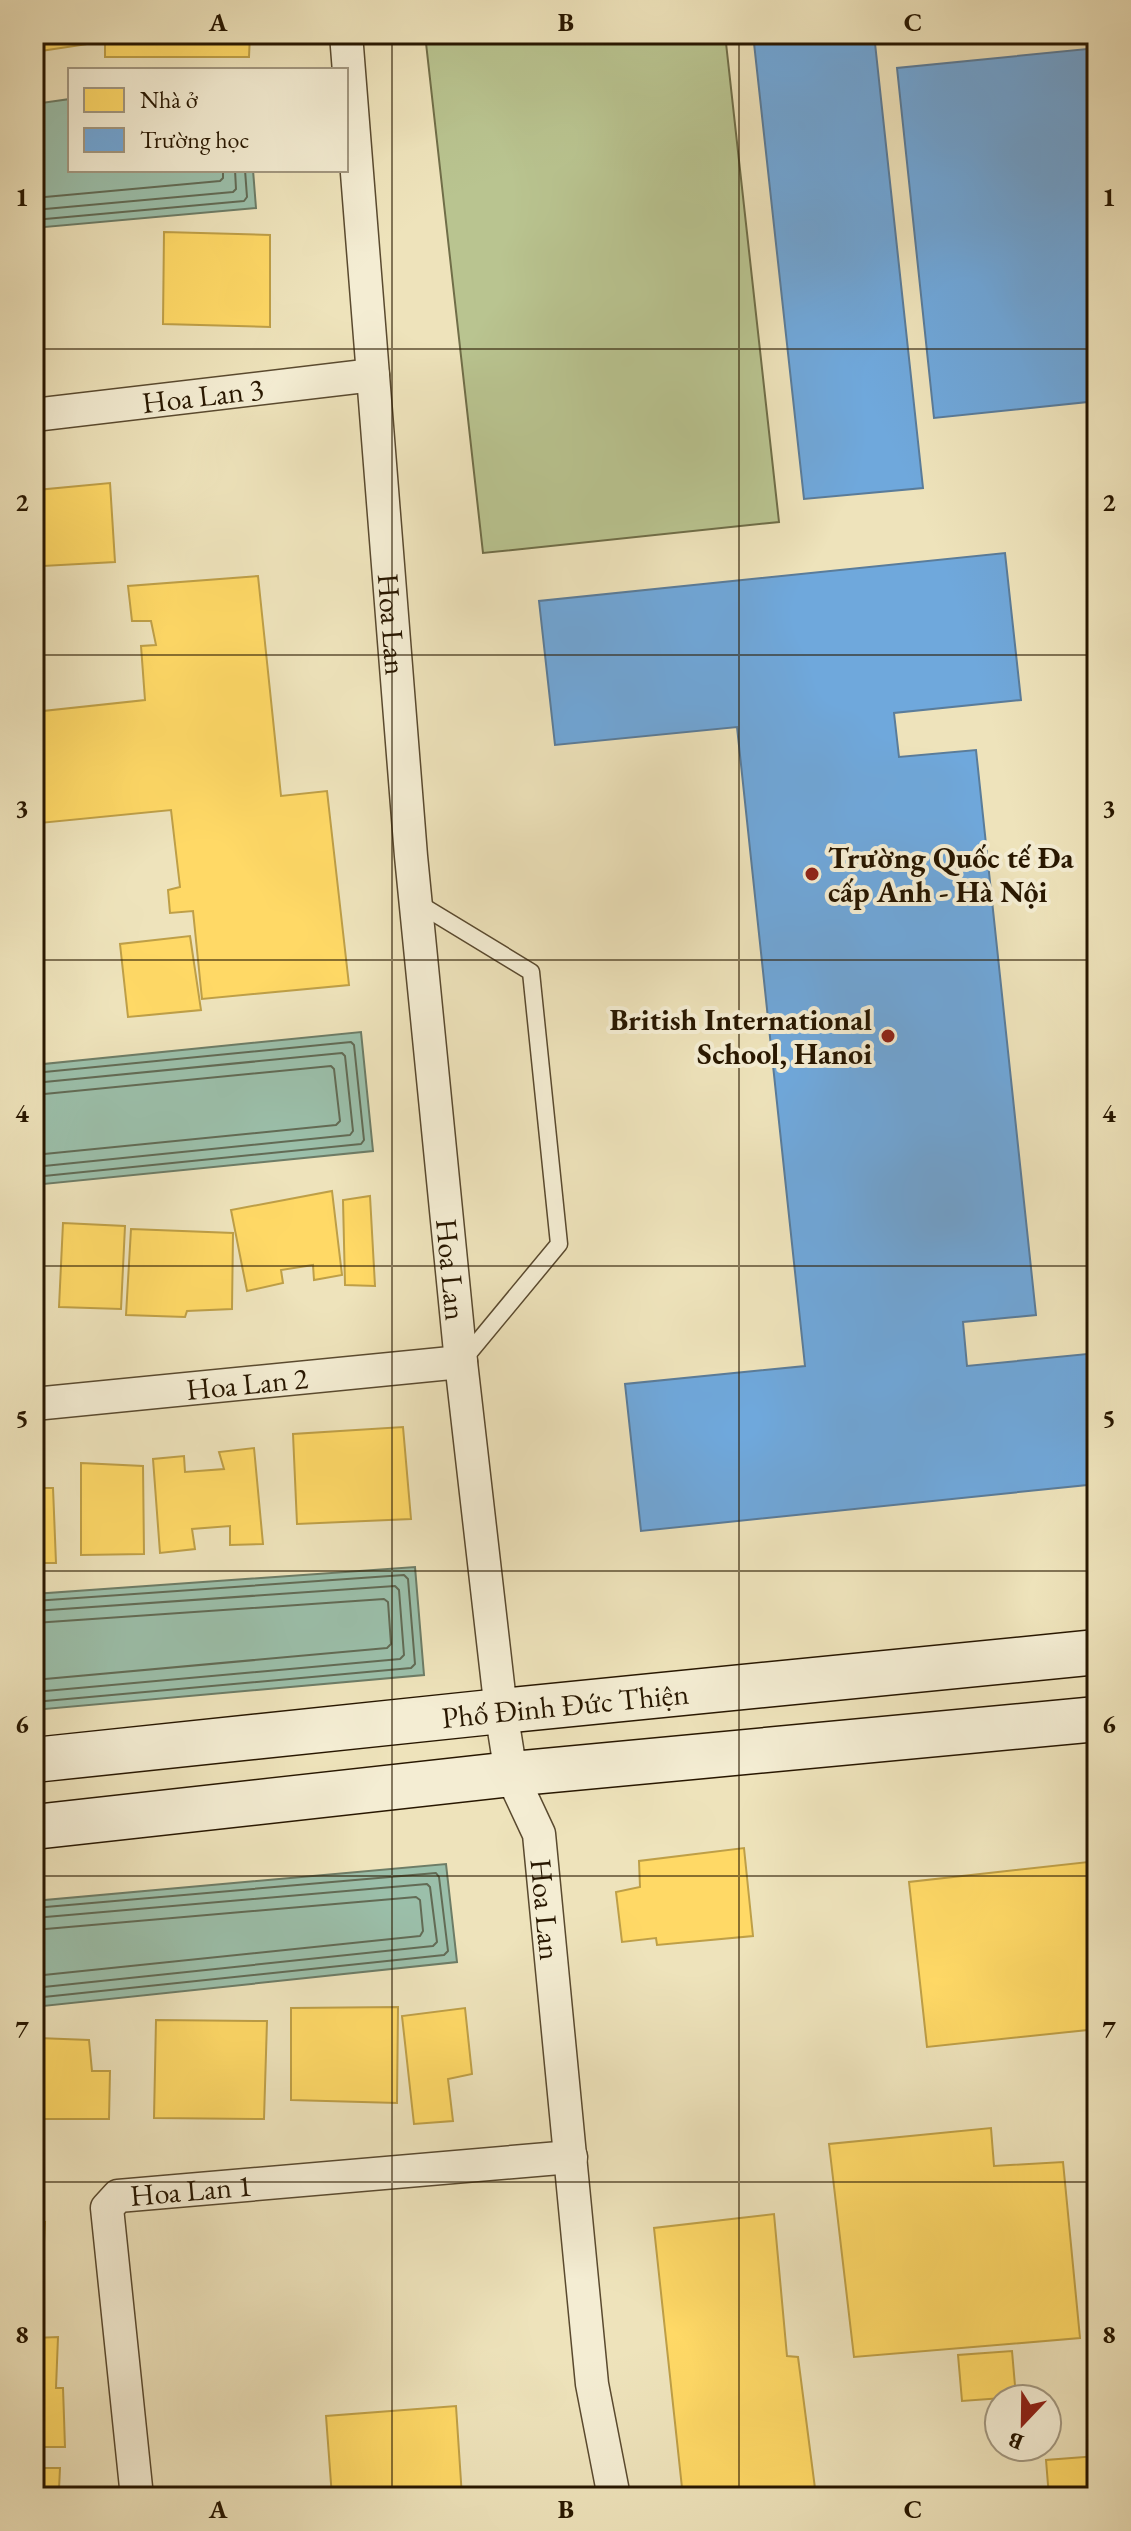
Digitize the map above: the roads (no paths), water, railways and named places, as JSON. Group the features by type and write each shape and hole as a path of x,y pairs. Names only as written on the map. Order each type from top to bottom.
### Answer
{"street":[{"name":"Hoa Lan","path":"346,34 416,902 461,1362 511,1774 539,1834 592,2384 614,2497"},
{"name":"Hoa Lan 3","path":"34,415 373,375"},
{"name":"Hoa Lan 2","path":"34,1404 461,1362"},
{"name":"Phố Đinh Đức Thiện","path":"34,1760 1097,1652"},
{"path":"34,1827 511,1774 1097,1719"},
{"name":"Hoa Lan 1","path":"137,2497 107,2208 118,2196 571,2157"}],"lane":[{"path":"416,902 531,972 559,1244 461,1362"}],"water":[{"path":"68,99 68,172 253,172 256,208 34,228 34,104"},
{"path":"361,1032 373,1151 34,1185 34,1065"},
{"path":"415,1567 424,1675 34,1710 34,1594"},
{"path":"446,1864 457,1962 34,2007 34,1901"}],"place":[{"name":"Trường Quốc tế Đa cấp Anh - Hà Nội","path":"812,874"},
{"name":"British International School, Hanoi","path":"888,1036"}]}
